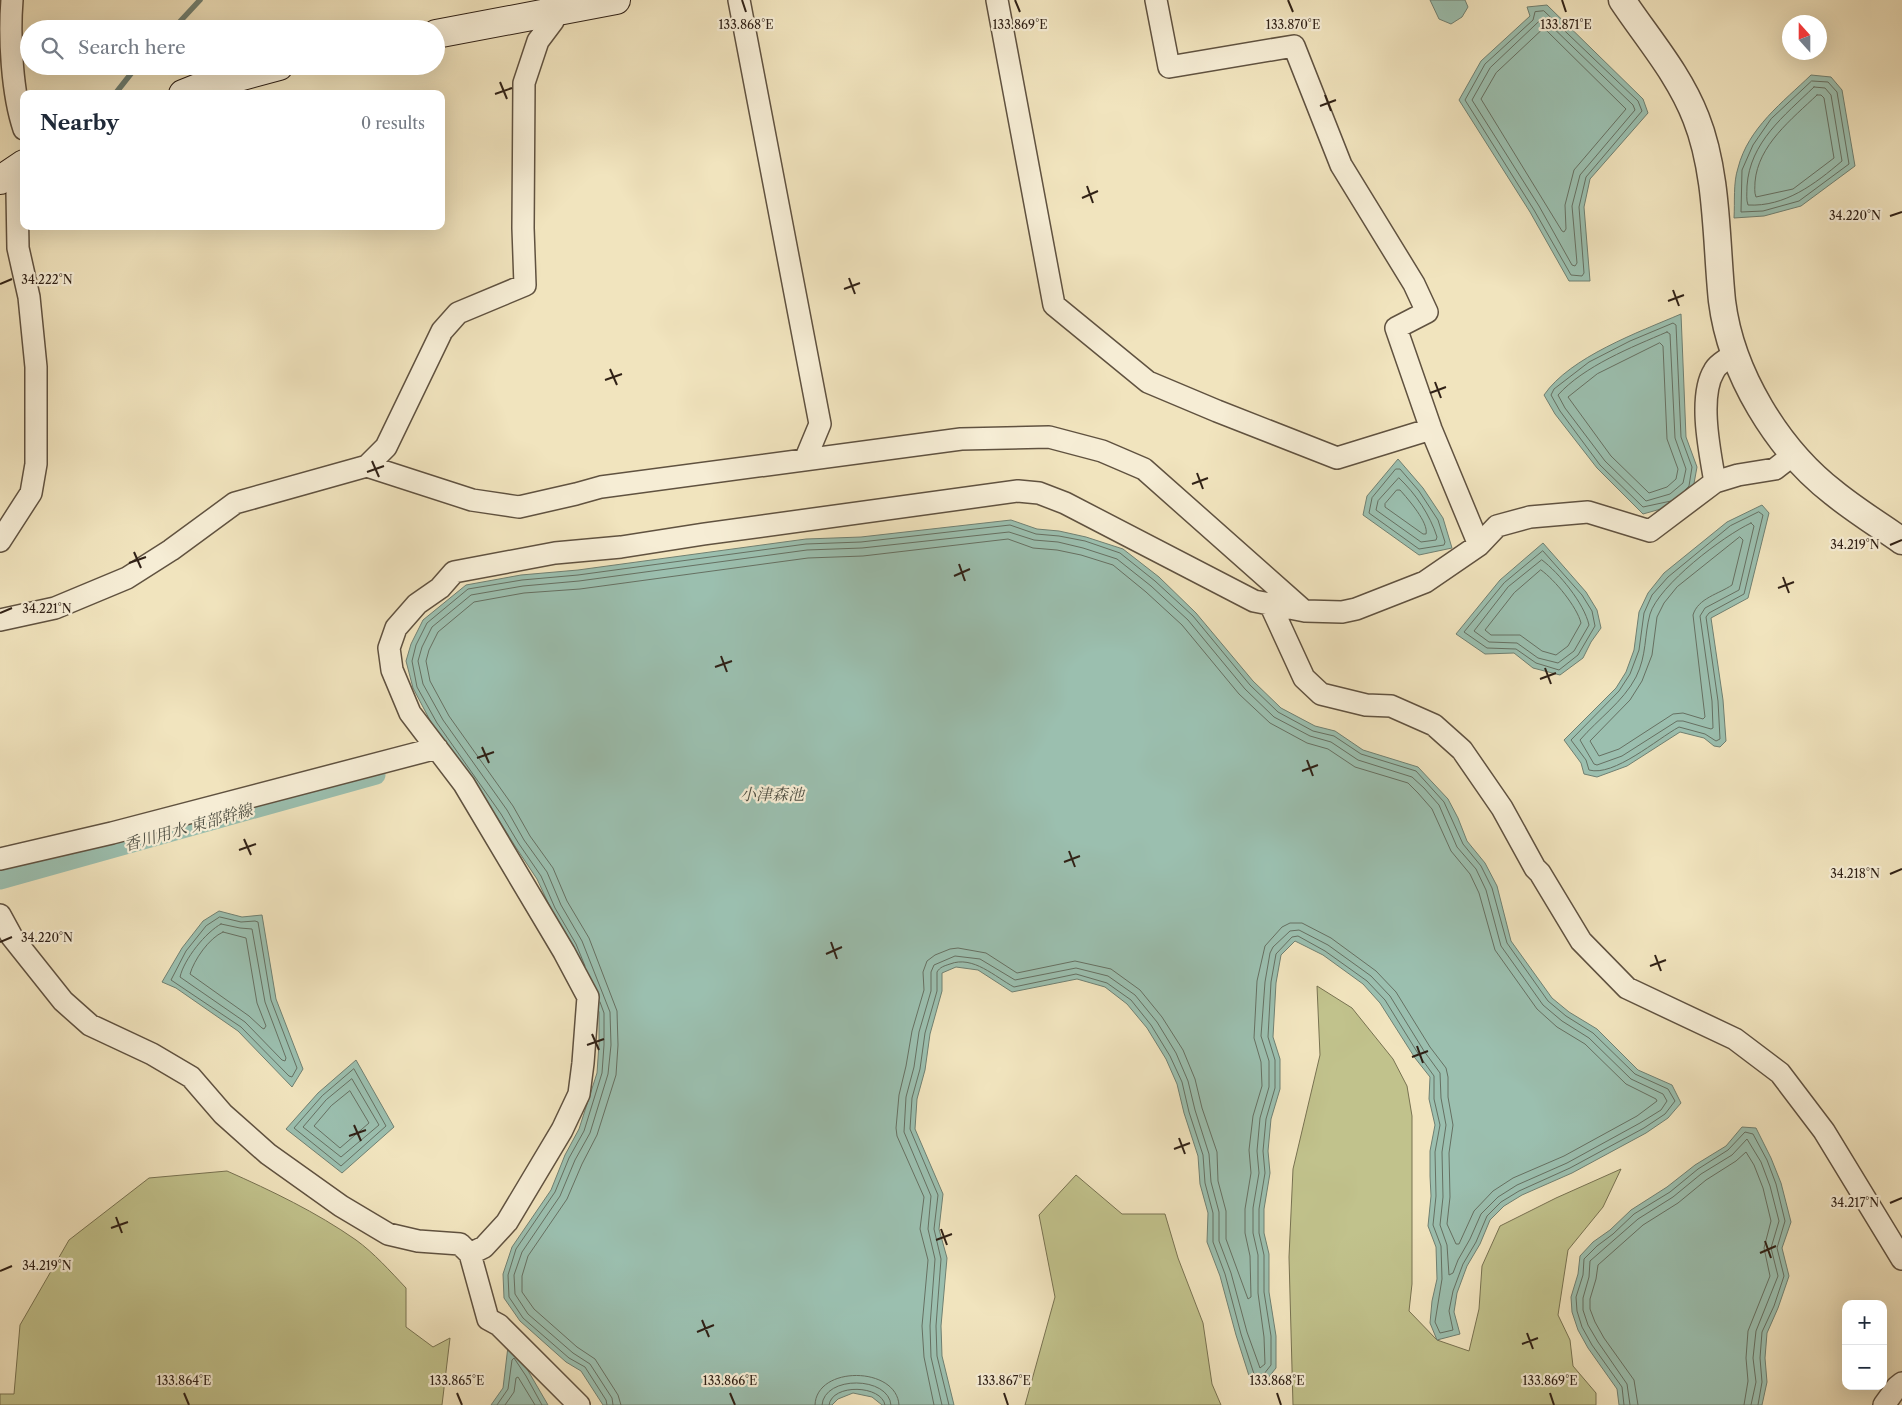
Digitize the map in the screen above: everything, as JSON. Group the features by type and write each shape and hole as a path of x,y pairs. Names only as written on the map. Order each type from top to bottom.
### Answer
{"main road":[{"path":"445,32 556,12 589,2 616,0"},
{"path":"193,90 246,75"}],"street":[{"path":"12,0 10,24 20,119"},
{"path":"739,0 820,424 805,460"},
{"path":"997,0 1054,305 1148,382 1217,412 1336,458 1431,430"},
{"path":"1156,0 1169,67 1294,46 1341,166 1414,284 1427,312 1396,328 1431,430 1479,545"},
{"path":"1622,0 1669,65 1697,119 1708,158 1723,303 1735,354 1751,391 1766,418 1793,454 1833,493 1902,540"},
{"path":"0,620 55,608 127,578 171,550 235,503 367,466 386,447 442,331 458,313 525,285 523,228 524,83 538,41 553,21 556,12"},
{"path":"0,541 31,493 36,464 36,367 29,297 18,248 17,192 14,170"},
{"path":"1715,482 1706,418 1708,389 1714,370 1735,354"},
{"path":"367,466 472,500 519,507 601,487 961,439 1049,437 1102,451 1144,469 1305,612"},
{"path":"470,1254 484,1247 507,1222 562,1130 579,1094 588,997 564,952 464,784 410,714 392,670 389,648 396,628 417,604 440,588 454,572 555,553 621,548 704,534 1018,492 1039,493 1065,503 1254,601 1305,612 1342,612 1425,582 1479,545 1497,526 1530,517 1588,512 1650,532 1715,482 1738,475 1775,469 1793,454"},
{"path":"1270,604 1304,678 1321,694 1366,704 1391,706 1434,725 1462,750 1502,808 1535,868 1540,873 1581,941 1627,988 1736,1039 1780,1074 1824,1130 1902,1257"},
{"path":"0,859 112,833 437,748"},
{"path":"0,915 12,937 63,1001 90,1025 152,1054 191,1077 223,1114 268,1154 342,1206 388,1234 418,1241 460,1244 470,1254 488,1319 499,1325 579,1405"},
{"path":"1884,1405 1902,1383"}],"green space":[{"path":"1317,986 1352,1008 1393,1059 1407,1086 1412,1116 1412,1284 1409,1311 1437,1340 1469,1351 1479,1309 1482,1266 1500,1226 1621,1169 1603,1207 1568,1250 1558,1315 1570,1340 1573,1366 1596,1393 1596,1405 1293,1405 1289,1257 1293,1169 1320,1055"},
{"path":"227,1171 293,1202 341,1230 382,1262 406,1288 406,1327 433,1347 450,1338 442,1405 0,1405 0,1394 14,1394 20,1325 69,1240 149,1178"},
{"path":"1076,1175 1122,1214 1165,1214 1178,1258 1203,1323 1212,1384 1221,1405 1025,1405 1055,1297 1039,1215"}],"water":[{"path":"1430,0 1465,0 1468,7 1462,17 1451,24 1439,19"},
{"path":"1547,5 1643,99 1648,113 1590,179 1584,207 1590,281 1569,281 1530,212 1459,100 1481,61 1530,16 1527,7"},
{"path":"1811,75 1831,77 1842,90 1855,166 1801,206 1764,216 1734,218 1736,174 1750,140 1778,106"},
{"path":"1681,314 1686,437 1697,467 1693,489 1675,505 1643,514 1597,468 1555,414 1544,395 1556,381 1588,357 1606,347"},
{"path":"1398,459 1423,488 1443,518 1452,548 1419,555 1363,515 1367,496"},
{"path":"1762,505 1769,513 1748,598 1711,618 1723,700 1726,741 1720,747 1714,746 1704,738 1680,732 1627,766 1597,777 1584,774 1581,763 1564,740 1616,688 1626,672 1634,650 1639,612 1648,593 1664,573 1727,522"},
{"name":"小津森池","path":"1011,520 1037,529 1059,531 1086,537 1123,549 1159,577 1196,613 1253,681 1281,708 1315,726 1335,731 1363,750 1418,767 1448,799 1467,841 1485,863 1497,886 1511,941 1552,998 1569,1012 1597,1029 1638,1070 1672,1085 1681,1103 1668,1118 1646,1133 1572,1173 1522,1195 1504,1206 1490,1220 1480,1244 1467,1266 1457,1293 1454,1312 1460,1334 1437,1340 1430,1323 1437,1279 1436,1247 1428,1226 1431,1196 1430,1151 1435,1125 1429,1099 1430,1077 1415,1058 1380,1003 1363,984 1323,955 1295,941 1281,955 1276,983 1273,1037 1280,1059 1280,1089 1271,1119 1268,1151 1270,1173 1264,1209 1264,1233 1269,1254 1269,1292 1276,1336 1276,1368 1263,1384 1251,1382 1220,1276 1207,1242 1208,1213 1200,1184 1198,1156 1177,1084 1166,1059 1147,1028 1127,1004 1105,987 1077,979 1012,992 978,970 956,967 942,973 942,991 930,1034 925,1070 917,1099 915,1129 943,1194 939,1229 947,1258 941,1326 942,1356 954,1405 882,1405 872,1397 853,1393 838,1399 832,1405 603,1405 581,1371 566,1362 520,1321 504,1298 503,1274 512,1247 551,1190 565,1155 579,1129 597,1073 599,1012 537,879 497,817 433,726 413,688 406,661 411,644 423,620 466,585 521,575 578,570 806,539 861,537"},
{"path":"1543,543 1586,592 1597,610 1601,628 1583,658 1560,675 1533,668 1514,653 1485,654 1456,634 1500,580"},
{"path":"219,911 242,917 262,915 276,999 303,1069 292,1087 238,1031 176,988 162,982 182,948 203,921"},
{"path":"356,1060 394,1127 342,1173 286,1129 318,1093"},
{"path":"1742,1127 1756,1128 1781,1183 1791,1222 1782,1248 1789,1276 1767,1333 1765,1358 1767,1382 1762,1405 1619,1405 1617,1389 1588,1348 1578,1330 1572,1312 1571,1297 1578,1274 1580,1256 1593,1242 1610,1230 1631,1210 1667,1187 1695,1165 1726,1146"},
{"path":"509,1338 548,1405 491,1405 503,1388"}],"waterway":[{"path":"181,20 200,0"},
{"path":"118,90 130,75"},
{"name":"香川用水 東部幹線","path":"0,880 376,775"}]}
